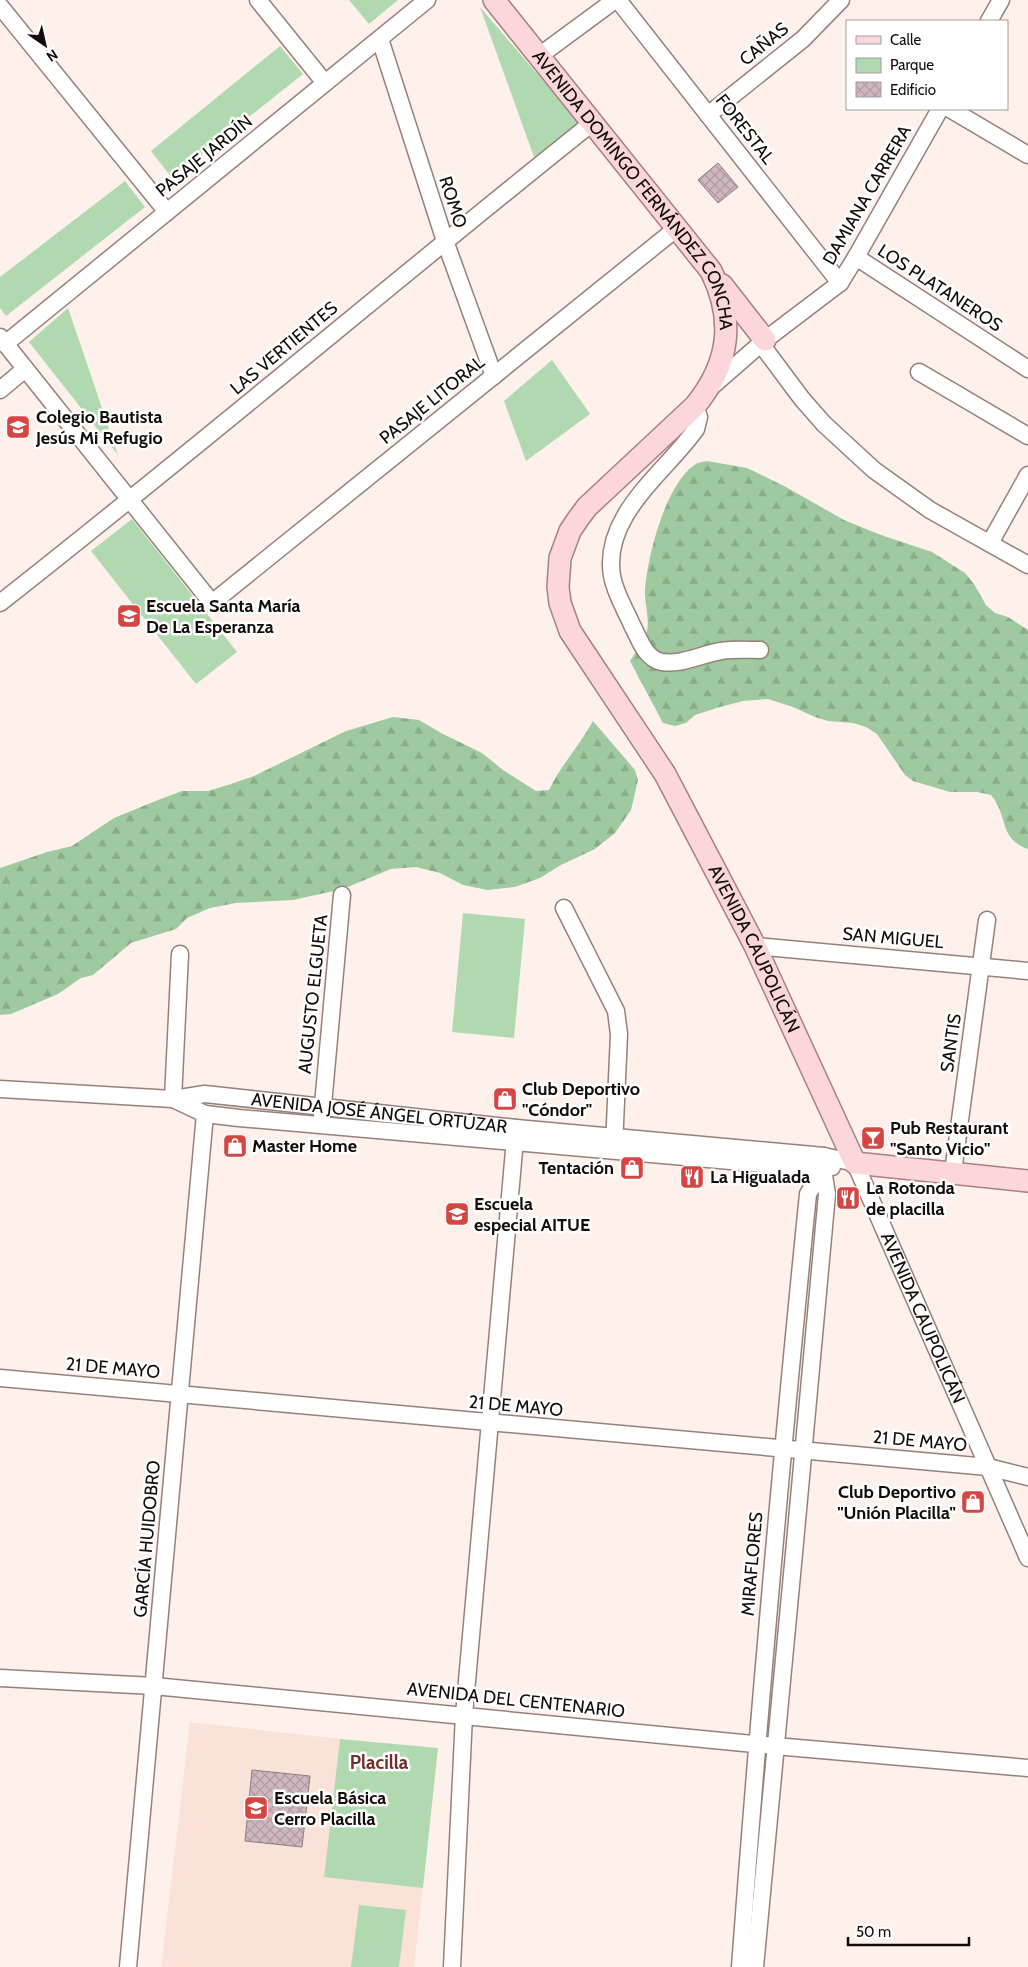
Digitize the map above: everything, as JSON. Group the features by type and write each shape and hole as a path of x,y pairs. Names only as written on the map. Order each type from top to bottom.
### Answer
{"main road":[{"name":"AVENIDA DOMINGO FERNÁNDEZ CONCHA","path":"494,0 711,271 723,301 726,333 720,365 701,398"},
{"path":"711,271 763,342"},
{"name":"AVENIDA CAUPOLICÁN","path":"701,398 587,507 570,531 564,544 558,572 560,602 570,631 665,774 755,946 855,1163"},
{"name":"AVENIDA JOSÉ ÁNGEL ORTÚZAR","path":"855,1163 1028,1181"}],"street":[{"path":"258,0 325,83"},
{"name":"PASAJE JARDÍN","path":"2,340 167,212 428,0"},
{"path":"539,56 617,0"},
{"name":"FORESTAL","path":"617,0 840,283"},
{"name":"CAÑAS","path":"708,115 802,39 841,0"},
{"path":"990,20 1002,0"},
{"path":"0,6 167,212"},
{"name":"ROMO","path":"380,38 444,241 494,376"},
{"name":"DAMIANA CARRERA","path":"701,398 763,342 840,283 939,110"},
{"path":"952,110 1028,156"},
{"name":"LAS VERTIENTES","path":"0,603 130,501 444,241 592,123"},
{"name":"PASAJE LITORAL","path":"130,501 212,603 677,228"},
{"name":"LOS PLATANEROS","path":"856,257 1028,369"},
{"path":"2,340 130,501"},
{"path":"763,342 802,398 824,424 868,464 930,510 1028,565"},
{"path":"0,390 25,369"},
{"path":"918,372 1028,436"},
{"path":"701,398 696,428 624,514 615,535 611,555 612,575 625,610 648,655 661,662 694,659 720,652 760,650"},
{"path":"990,543 1028,475"},
{"name":"AUGUSTO ELGUETA","path":"322,1126 322,1107 342,895"},
{"path":"564,908 616,1011 619,1034 614,1144"},
{"name":"SANTIS","path":"952,1172 987,920"},
{"name":"SAN MIGUEL","path":"755,946 1028,971"},
{"path":"173,1100 180,954"},
{"name":"AVENIDA JOSÉ ÁNGEL ORTÚZAR","path":"0,1089 173,1100 205,1094 322,1107 515,1136"},
{"name":"AVENIDA JOSÉ ÁNGEL ORTÚZAR","path":"173,1100 205,1114 322,1126 515,1136 855,1163"},
{"name":"GARCÍA HUIDOBRO","path":"128,1967 205,1114"},
{"path":"452,1967 464,1715 515,1136"},
{"path":"755,1967 805,1451 827,1194 824,1162"},
{"name":"MIRAFLORES","path":"740,1967 782,1449 808,1194 824,1162"},
{"name":"AVENIDA CAUPOLICÁN","path":"855,1163 1028,1558"},
{"name":"21 DE MAYO","path":"0,1378 489,1424 988,1467 1028,1477"},
{"name":"AVENIDA DEL CENTENARIO","path":"0,1678 154,1686 775,1746 1028,1768"}],"shaded area":[{"name":"Escuela Básica Cerro Placilla","path":"190,1722 340,1739 324,1877 423,1888 414,1967 161,1967"}],"green space":[{"path":"349,0 398,0 369,24"},
{"path":"480,7 579,123 534,157"},
{"path":"280,46 303,74 172,178 151,151"},
{"path":"125,181 145,207 6,316 0,308 0,277"},
{"path":"68,308 118,455 29,342"},
{"path":"552,360 590,414 526,461 504,401"},
{"path":"707,461 747,468 784,486 844,520 932,552 965,573 986,605 995,613 1008,617 1028,630 1028,849 1012,839 997,803 991,795 977,792 950,792 913,781 905,775 877,734 866,727 853,723 828,721 768,699 743,701 720,707 695,715 686,723 675,726 663,723 630,661 642,643 647,631 645,589 647,575 654,541 666,505 683,476 694,465"},
{"path":"132,519 237,652 196,684 91,551"},
{"path":"393,717 419,720 482,753 503,770 536,791 549,790 593,721 635,770 638,780 631,810 615,833 595,849 561,865 540,878 515,887 488,890 463,885 440,873 416,867 391,869 343,889 293,900 236,903 210,908 187,918 176,929 131,943 93,975 81,978 58,994 11,1014 0,1015 0,868 47,852 72,846 114,818 158,800 182,791 208,791 254,776 346,731"},
{"path":"463,913 525,919 514,1038 452,1032"},
{"path":"340,1739 438,1748 423,1888 324,1877"},
{"path":"359,1905 406,1910 399,1967 351,1967"}],"building":[{"path":"718,163 738,187 718,203 698,180"},
{"path":"252,1770 310,1776 302,1847 245,1841"}],"place":[{"name":"Colegio Bautista Jesús Mi Refugio","path":"18,427"},
{"name":"Escuela Santa María De La Esperanza","path":"129,616"},
{"name":"Club Deportivo \"Cóndor\"","path":"505,1099"},
{"name":"Pub Restaurant \"Santo Vicio\"","path":"873,1138"},
{"name":"Master Home","path":"235,1146"},
{"name":"Tentación","path":"632,1168"},
{"name":"La Higualada","path":"692,1177"},
{"name":"La Rotonda de placilla","path":"848,1198"},
{"name":"Escuela especial AITUE","path":"457,1214"},
{"name":"Club Deportivo \"Unión Placilla\"","path":"973,1502"},
{"name":"Escuela Básica Cerro Placilla","path":"256,1808"}],"district":[{"name":"Placilla","path":"379,1762"}]}
